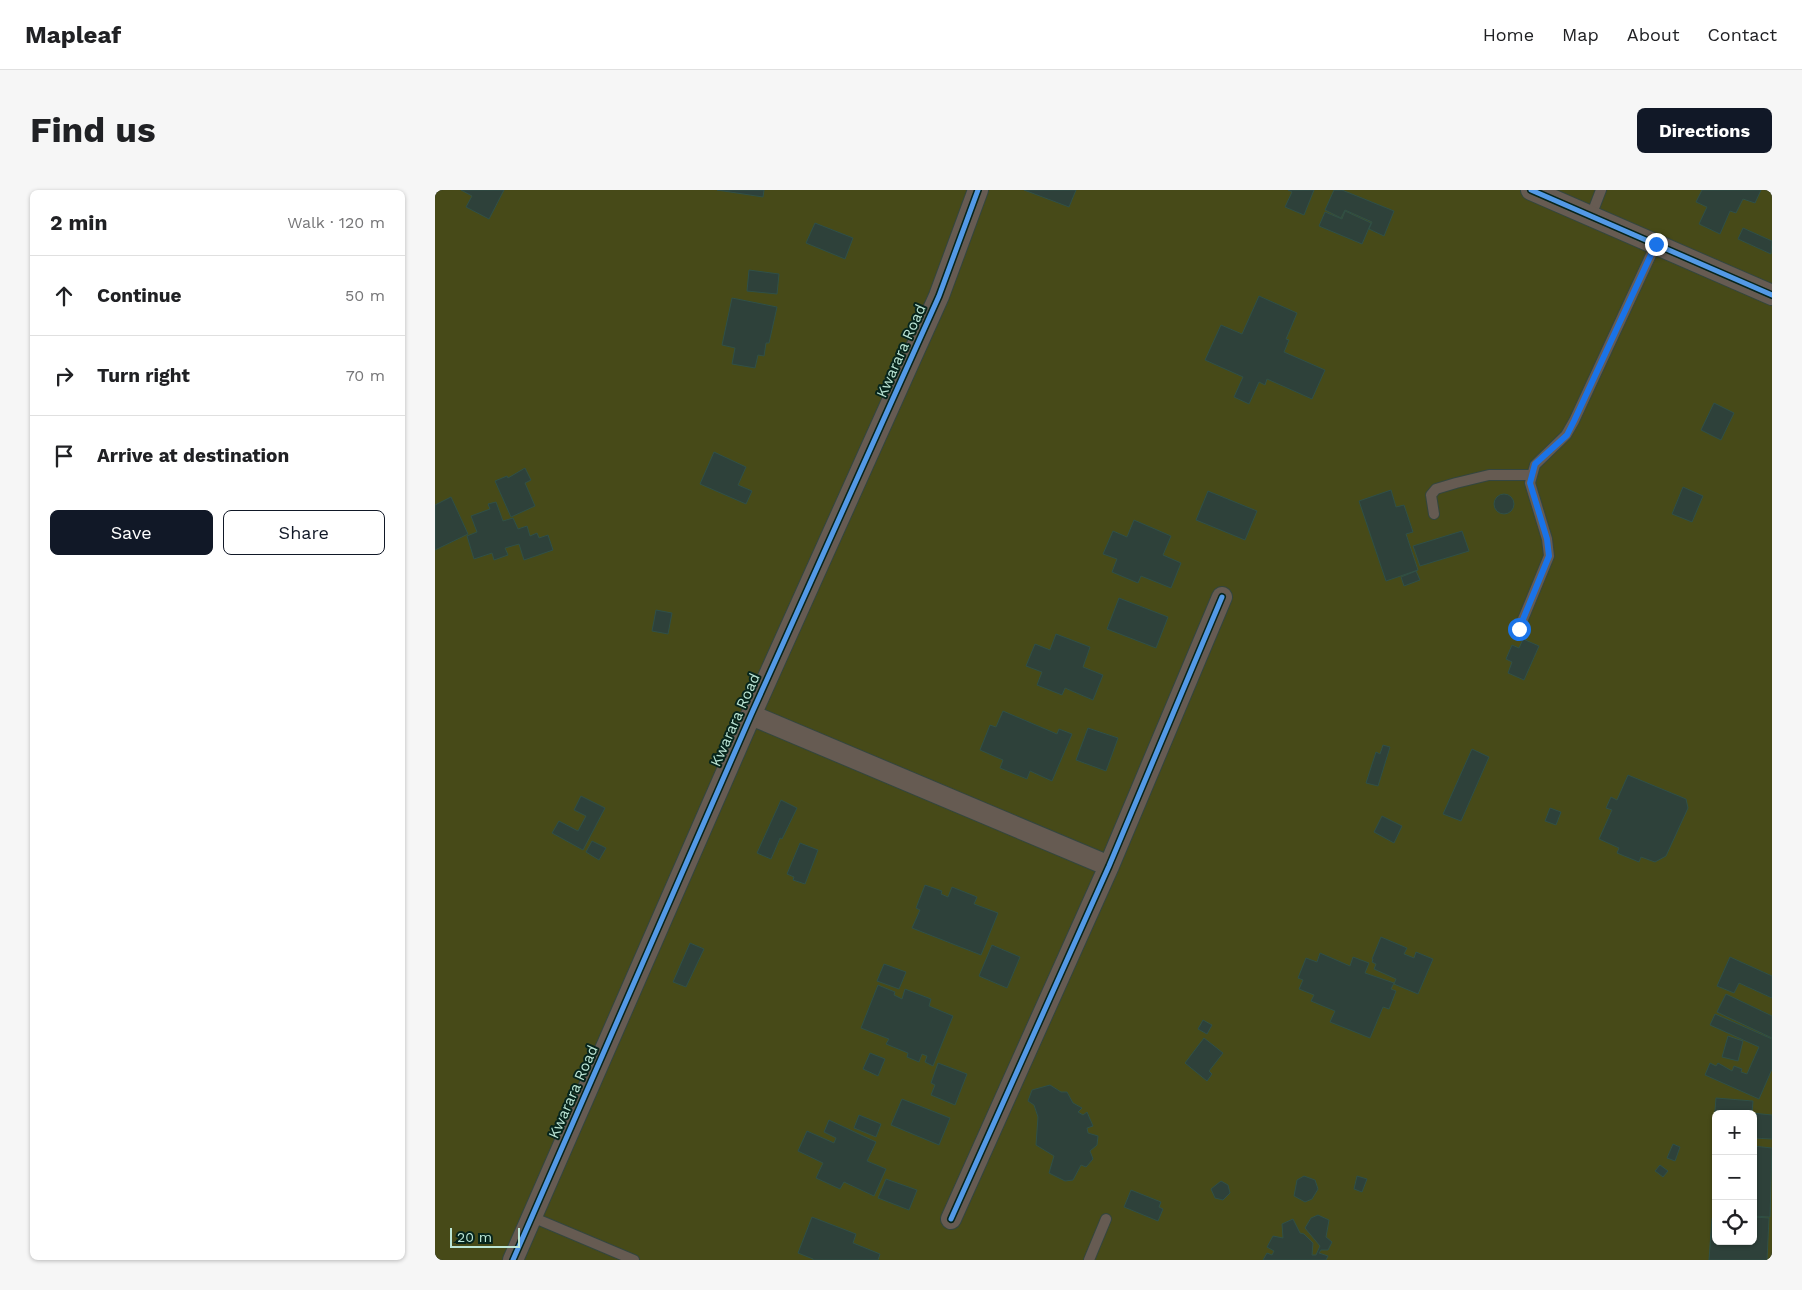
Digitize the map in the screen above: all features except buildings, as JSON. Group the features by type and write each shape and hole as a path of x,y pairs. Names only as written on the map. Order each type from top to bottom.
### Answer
{"street":[{"name":"Kwarara Road","path":"513,1260 751,715 939,296 978,190"},
{"path":"1532,190 1772,295"},
{"path":"951,1219 1109,866 1223,596"},
{"path":"751,715 1109,866"}],"lane":[{"path":"1591,216 1601,190"},
{"path":"1519,629 1549,556 1547,539 1530,483 1535,464 1567,435 1656,244"},
{"path":"1434,514 1431,495 1436,489 1456,482 1489,475 1532,475"},
{"path":"532,1217 634,1260"},
{"path":"1089,1260 1106,1219"}],"green space":[{"path":"435,190 1772,190 1772,1260 435,1260"}],"cycle path":[{"path":"513,1260 751,715 939,296 978,190"},
{"path":"1531,190 1772,295"},
{"path":"951,1219 1109,866 1222,597"}],"route":[{"path":"1519,629 1549,556 1547,539 1530,483 1535,464 1567,435 1656,244"}]}
